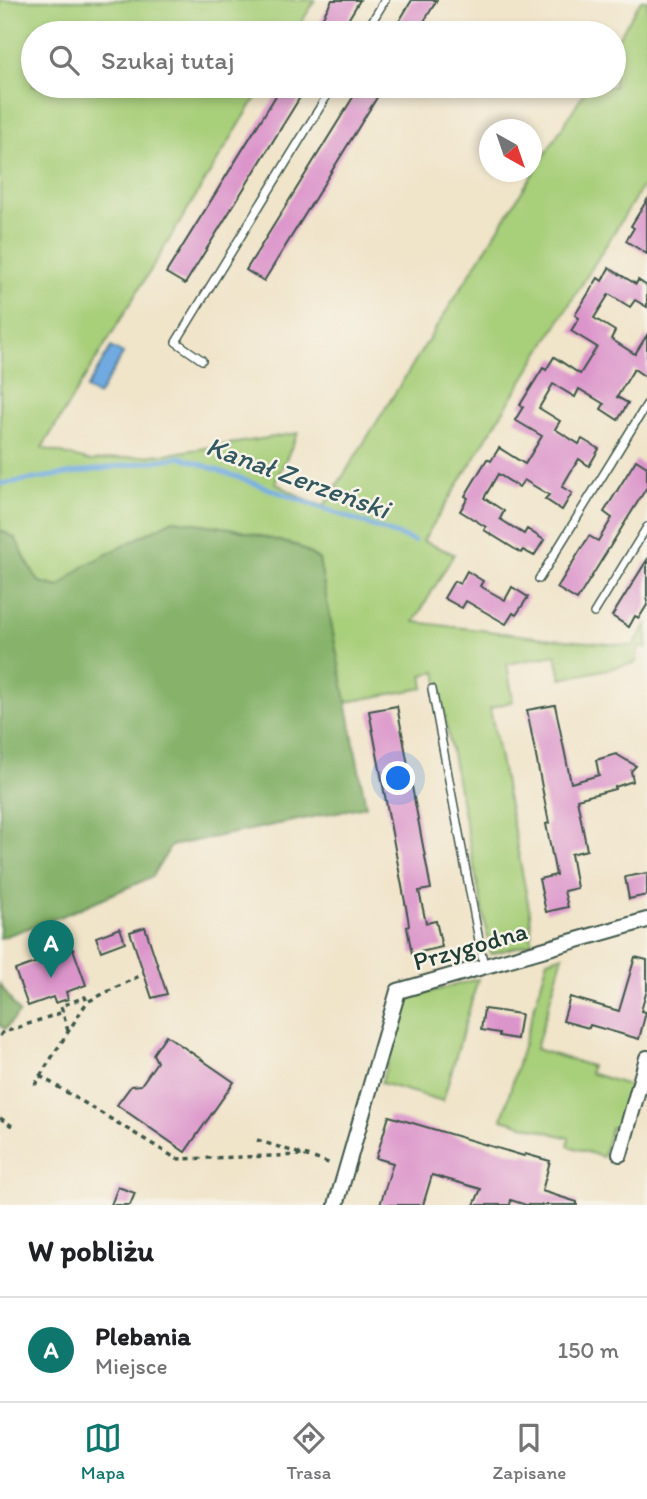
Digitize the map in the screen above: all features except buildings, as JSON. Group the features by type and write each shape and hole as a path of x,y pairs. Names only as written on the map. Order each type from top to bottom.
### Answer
{"street":[{"name":"Przygodna","path":"336,1205 398,991 647,920"},
{"path":"620,1154 647,1058"}],"lane":[{"path":"372,21 385,0"},
{"path":"202,360 176,342 326,98"},
{"path":"539,579 647,404"},
{"path":"594,613 647,527"},
{"path":"432,689 484,967"}],"path":[{"path":"35,1085 87,1002 143,974"},
{"path":"68,1031 61,1006 85,997 87,1002"},
{"path":"0,1036 62,1012"},
{"path":"40,1076 177,1159 305,1156"},
{"path":"0,1118 12,1126"},
{"path":"257,1140 334,1164"}],"green space":[{"path":"0,0 315,0 302,21 21,21 21,98 256,98 42,448 91,461 174,453 298,433 275,483 308,501 324,506 528,182 542,182 542,159 580,98 626,98 626,25 641,0 647,0 647,179 423,541 454,554 414,622 633,646 647,624 647,648 639,647 636,663 561,679 556,655 507,664 513,701 490,708 530,913 532,943 491,954 436,672 422,675 424,688 346,702 319,559 298,546 230,528 173,520 84,566 59,587 39,582 15,538 0,530"},
{"path":"173,520 230,528 298,546 319,560 366,806 171,846 152,877 62,916 0,938 0,530 15,538 39,582 59,587 84,566"},
{"path":"563,955 536,1049 591,1066 590,1073 631,1086 618,1125 611,1128 603,1157 568,1146 569,1138 502,1119 548,960"},
{"path":"478,979 443,1101 381,1083 407,1003 412,997"},
{"path":"0,984 19,1013 5,1029 0,1025"}],"water":[{"path":"111,347 123,354 98,396 86,389"}],"waterway":[{"name":"Kanał Zerzeński","path":"0,484 181,457 414,541"}],"place":[{"name":"Plebania","path":"51,978"}]}
